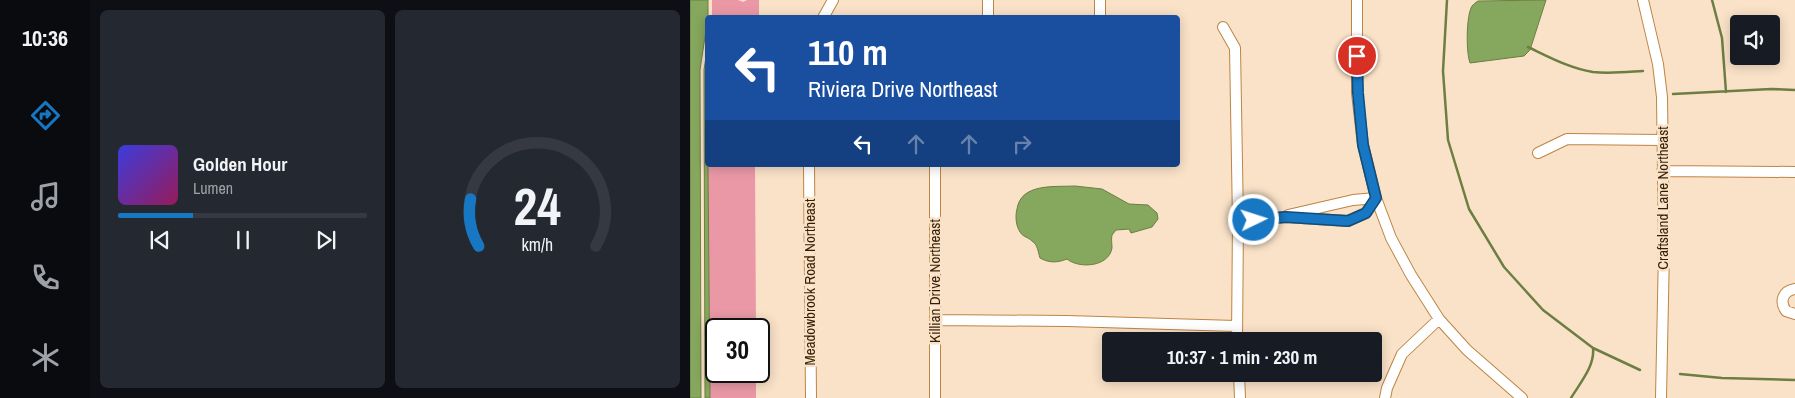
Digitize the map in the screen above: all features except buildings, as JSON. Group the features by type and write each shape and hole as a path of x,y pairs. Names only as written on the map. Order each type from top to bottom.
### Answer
{"street":[{"path":"825,15 833,0"},
{"path":"988,0 988,15"},
{"path":"1100,0 1100,15"},
{"path":"1357,0 1358,93 1363,145 1376,198 1391,238 1438,319 1467,350 1522,398"},
{"name":"Craftsland Lane Northeast","path":"1642,0 1658,64 1662,97 1664,259 1661,398"},
{"path":"1223,27 1235,48 1238,221 1236,332"},
{"path":"1538,153 1567,140 1663,140"},
{"name":"Meadowbrook Road Northeast","path":"809,167 811,398"},
{"name":"Killian Drive Northeast","path":"935,167 935,398"},
{"path":"1662,171 1795,172"},
{"path":"1238,221 1286,217 1348,221 1366,213 1376,198"},
{"path":"1286,217 1353,200 1376,198"},
{"path":"1795,289 1787,292 1782,299 1786,310 1795,314"},
{"path":"1385,398 1386,388 1402,354 1438,319"},
{"path":"936,320 1067,321 1236,326"},
{"path":"1239,382 1240,398"}],"shaded area":[{"path":"690,0 708,0 708,15 705,15 705,37 700,70 701,398 690,398"},
{"path":"712,0 738,0 743,2 759,0 759,15 712,15"},
{"path":"1546,0 1530,50 1524,56 1470,63 1467,34 1470,11 1475,3 1478,1"},
{"path":"705,63 705,167 708,167 709,318 705,318 705,383 710,383 710,398 705,398 704,70"},
{"path":"708,167 755,167 756,318 709,318"},
{"path":"1075,186 1102,189 1129,204 1148,205 1157,213 1158,219 1152,227 1131,233 1129,229 1116,230 1112,235 1110,254 1100,262 1086,265 1067,259 1053,262 1043,260 1040,258 1034,243 1019,230 1016,215 1020,201 1025,195 1040,188"},
{"path":"710,383 756,383 756,398 710,398"}],"waterway":[{"path":"1447,0 1443,71 1448,140 1469,209 1504,267 1543,310 1593,348 1640,370"},
{"path":"1712,0 1722,38 1726,92"},
{"path":"1528,47 1559,62 1593,72 1643,71"},
{"path":"1673,94 1771,89 1795,90"},
{"path":"1571,398 1589,368 1592,361 1593,348"},
{"path":"1680,374 1722,378 1795,380"}],"route":[{"path":"1254,220 1286,217 1348,221 1366,213 1376,198 1363,145 1357,56"}]}
